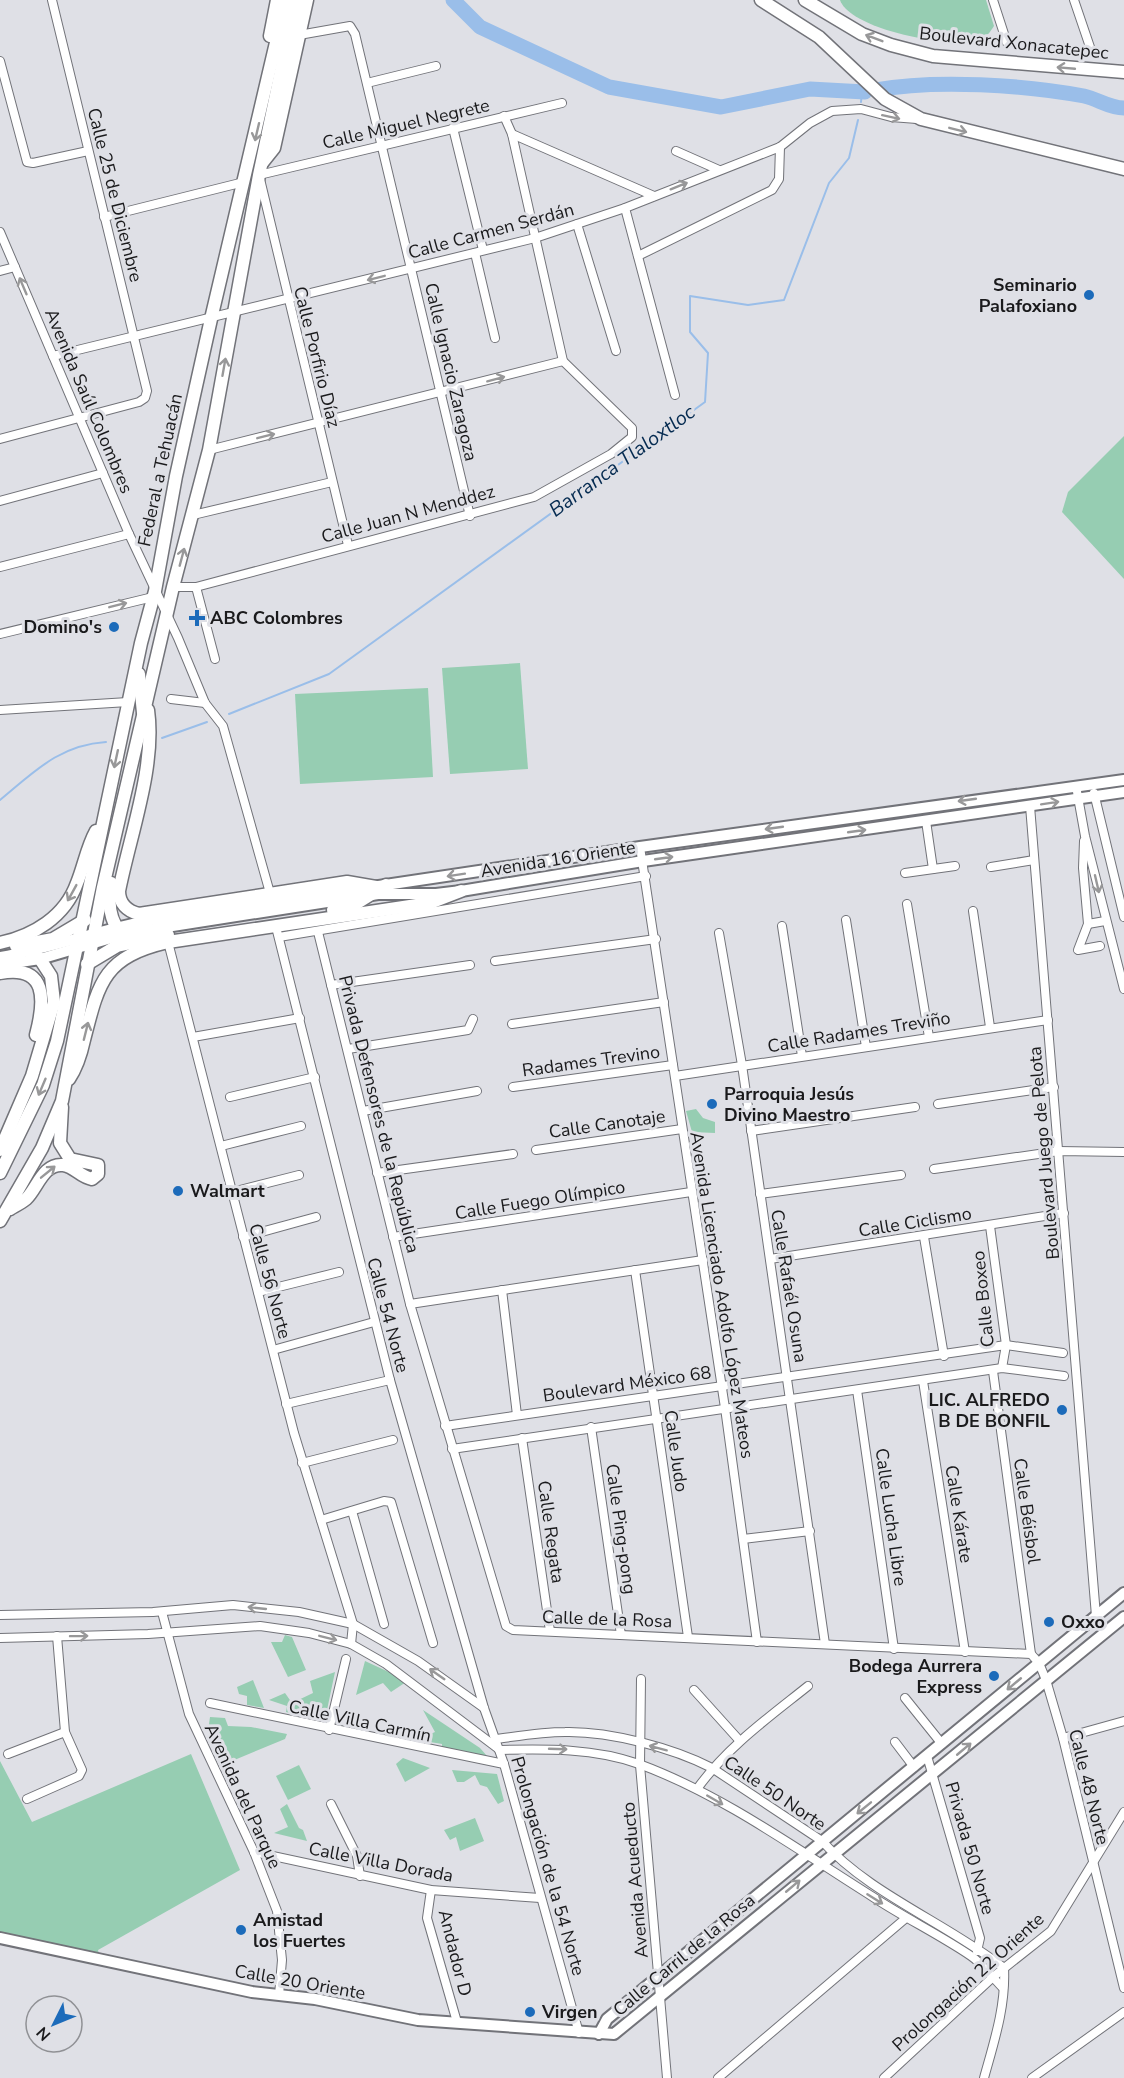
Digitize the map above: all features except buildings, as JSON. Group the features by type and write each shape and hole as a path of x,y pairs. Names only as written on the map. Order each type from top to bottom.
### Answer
{"main road":[{"path":"270,75 265,60 277,0"},
{"name":"Federal a Tehuacán","path":"0,1173 20,1136 51,1064 128,702 154,594 211,319 246,182 286,0"},
{"path":"3,1216 28,1197 45,1173 54,1166 62,1164 72,1168 84,1178 92,1179 98,1174 98,1165 70,1159 60,1143 64,1084 99,906 167,614 209,450 260,170 296,0"},
{"path":"260,170 274,148 307,0"},
{"path":"761,0 819,37 885,99 921,119 1124,169"},
{"name":"Boulevard Xonacatepec","path":"805,0 862,33 891,45 933,56 1124,72"},
{"path":"159,564 166,582 174,587"},
{"path":"141,643 139,683 149,726 147,757 119,891 123,905 139,914 348,882 377,889"},
{"path":"145,709 136,770 110,894 111,915 123,934 155,945"},
{"name":"Avenida 16 Oriente","path":"0,965 93,939 377,889 640,847 1124,780"},
{"name":"Avenida 16 Oriente","path":"377,889 399,893 436,894 461,891 643,861 1124,792"},
{"path":"0,943 39,929 67,902 78,881 91,841 104,820"},
{"path":"68,991 87,964 108,949 123,934 243,923 343,909 377,889"},
{"path":"64,1084 79,1058 96,997 107,974 130,953 243,923 278,932 430,903 461,891"},
{"path":"0,948 45,941 82,922 99,906"},
{"path":"0,1150 32,1076 54,1002 53,983 35,955"},
{"name":"Avenida 16 Oriente","path":"0,957 35,955"},
{"path":"0,973 14,971 29,976 40,988 43,1000 30,1059 0,1134"},
{"path":"3,1216 42,1148 62,1101"},
{"name":"Calle Carril de la Rosa","path":"1124,1593 1035,1659 942,1744 607,2019 599,2034 614,2034 832,1853 934,1774 1124,1617"},
{"name":"Calle 20 Oriente","path":"0,1938 252,1992 315,1999 418,2020 599,2034"}],"street":[{"name":"Calle 25 de Diciembre","path":"52,0 147,391 145,398 139,402 80,418"},
{"path":"993,0 1007,43"},
{"path":"1074,0 1090,47"},
{"name":"Calle Ignacio Zaragoza","path":"299,36 350,26 355,34 470,516"},
{"path":"0,60 27,162 33,164 88,151"},
{"path":"367,83 436,66"},
{"name":"Calle Miguel Negrete","path":"260,170 383,145 562,103"},
{"name":"Calle Carmen Serdán","path":"53,356 234,314 535,238 625,208 780,147 810,123 832,111 861,109 891,117 921,119"},
{"path":"209,450 563,361 512,134 504,116"},
{"path":"453,128 495,339"},
{"path":"512,134 654,196"},
{"path":"638,256 772,190 779,179 780,147"},
{"path":"676,151 719,170"},
{"name":"Calle Porfirio Díaz","path":"260,170 287,301 348,545"},
{"path":"104,217 246,182"},
{"path":"625,208 675,395"},
{"path":"577,224 616,351"},
{"name":"Avenida Saúl Colombres","path":"0,232 154,594 167,614 205,702 223,726 270,893"},
{"path":"0,271 15,267"},
{"name":"Calle Juan N Menddez","path":"174,587 196,587 348,545 470,516 534,497 611,454 634,433 563,361"},
{"path":"0,439 80,418"},
{"path":"0,501 103,473"},
{"path":"193,515 332,482"},
{"path":"0,567 129,534"},
{"path":"196,587 215,659"},
{"path":"0,634 154,594"},
{"path":"171,699 205,702"},
{"path":"0,710 128,702"},
{"path":"1091,784 1124,917"},
{"path":"1076,786 1085,836 1124,989"},
{"name":"Boulevard Juego de Pelota","path":"1030,806 1096,1616"},
{"path":"926,821 933,869"},
{"path":"1085,836 1082,852 1088,924 1078,950 1100,946"},
{"name":"Avenida Licenciado Adolfo López Mateos","path":"640,847 656,939 757,1642"},
{"path":"991,867 1034,860"},
{"path":"905,873 955,866"},
{"path":"278,932 318,932 646,876"},
{"path":"907,904 929,1037"},
{"path":"973,911 990,1027"},
{"path":"846,920 866,1047"},
{"path":"1088,924 1106,921"},
{"path":"782,926 802,1056"},
{"name":"Calle 54 Norte","path":"278,932 374,1322 484,1708"},
{"name":"Privada Defensores de la República","path":"318,932 410,1304"},
{"name":"Calle Rafaél Osuna","path":"719,933 742,1065 825,1644"},
{"path":"495,961 656,939"},
{"name":"Calle 56 Norte","path":"168,942 302,1463 353,1624"},
{"path":"331,985 470,965"},
{"path":"512,1024 664,1002"},
{"path":"194,1037 300,1018"},
{"path":"348,1049 468,1030 473,1019"},
{"name":"Calle Radames Treviño","path":"675,1076 1048,1020"},
{"name":"Radames Trevino","path":"513,1087 673,1065"},
{"path":"230,1097 315,1077"},
{"path":"938,1104 1054,1087"},
{"path":"363,1111 477,1091"},
{"path":"751,1131 915,1107"},
{"path":"221,1146 301,1126"},
{"name":"Calle Canotaje","path":"536,1150 682,1129"},
{"path":"934,1169 1059,1151 1124,1152"},
{"path":"377,1173 513,1154"},
{"path":"232,1192 299,1175"},
{"path":"760,1194 901,1175"},
{"name":"Calle Fuego Olímpico","path":"393,1237 691,1192"},
{"name":"Calle Ciclismo","path":"770,1259 1064,1214"},
{"path":"243,1237 316,1217"},
{"name":"Calle Boxeo","path":"990,1226 1006,1346 1002,1368"},
{"path":"924,1236 944,1356"},
{"path":"410,1304 703,1260"},
{"name":"Calle Judo","path":"635,1270 688,1637"},
{"path":"258,1292 339,1272"},
{"path":"502,1290 517,1415"},
{"name":"Calle de la Rosa","path":"410,1304 506,1626 513,1630 825,1644 965,1652 1035,1659"},
{"path":"273,1350 374,1322"},
{"name":"Boulevard México 68","path":"445,1426 788,1375 1006,1346 1063,1353"},
{"name":"Boulevard México 68","path":"452,1449 1002,1368 1064,1377"},
{"name":"Calle Béisbol","path":"993,1371 1035,1659"},
{"path":"286,1404 390,1380"},
{"name":"Calle Kárate","path":"923,1381 965,1652"},
{"name":"Calle Lucha Libre","path":"857,1390 894,1649"},
{"name":"Calle Ping-pong","path":"591,1427 621,1635"},
{"name":"Calle Regata","path":"522,1438 550,1631"},
{"path":"302,1463 393,1440"},
{"path":"321,1520 384,1501 391,1502 433,1643"},
{"path":"352,1511 384,1624"},
{"path":"743,1539 810,1532"},
{"path":"0,1615 157,1612 233,1605 300,1612 353,1624 399,1649 484,1708"},
{"name":"Avenida del Parque","path":"157,1612 171,1644 178,1681 189,1714 254,1852 277,1911 282,1938 279,1995"},
{"path":"351,1644 353,1624"},
{"path":"0,1638 166,1633 260,1626 309,1633 351,1644 386,1664 500,1750"},
{"path":"27,1799 81,1774 82,1770 65,1732 57,1636"},
{"path":"328,1730 346,1659"},
{"name":"Calle 48 Norte","path":"1035,1659 1046,1680 1063,1738 1124,1988"},
{"name":"Avenida Acueducto","path":"641,1679 640,1764 667,2078"},
{"path":"697,1789 712,1768 739,1740 808,1686"},
{"path":"694,1690 739,1740"},
{"path":"905,1698 942,1744"},
{"name":"Calle Villa Carmín","path":"210,1703 328,1730 504,1764"},
{"name":"Prolongación de la 54 Norte","path":"484,1708 500,1750 579,2033"},
{"path":"1063,1738 1124,1720"},
{"name":"Calle 50 Norte","path":"496,1739 568,1731 639,1743 694,1759 712,1768 822,1841 832,1853 867,1879 979,1948 1004,1968"},
{"path":"8,1754 65,1732"},
{"path":"895,1742 914,1767"},
{"name":"Calle 50 Norte","path":"500,1750 559,1749 640,1764 697,1789 809,1855 906,1918 973,1957 1003,1988"},
{"name":"Privada 50 Norte","path":"927,1756 980,1938 979,1948"},
{"path":"332,1804 357,1856 360,1876"},
{"name":"Prolongación 22 Oriente","path":"884,2078 993,1977 1052,1931 1092,1861 1124,1812"},
{"name":"Calle Villa Dorada","path":"254,1852 431,1890 540,1898"},
{"name":"Andador D","path":"431,1890 427,1918 457,2022"},
{"path":"718,2078 906,1918"},
{"path":"973,1957 979,1948"},
{"path":"984,2078 1001,2020 1004,1968"},
{"path":"1032,2078 1124,2012"}],"green space":[{"path":"840,0 986,0 994,26 985,37 972,41 930,40 883,29 863,21 848,11"},
{"path":"1124,436 1124,579 1062,512 1068,492"},
{"path":"520,663 528,769 450,774 442,668"},
{"path":"428,688 433,777 300,784 295,694"},
{"path":"696,1109 703,1118 715,1122 715,1133 692,1132 686,1111"},
{"path":"285,1635 292,1637 306,1670 288,1677 271,1642 282,1642"},
{"path":"365,1661 406,1682 391,1692 383,1683 356,1695"},
{"path":"335,1672 327,1710 311,1707 307,1717 286,1712 287,1706 269,1700 285,1693 292,1703 313,1693 310,1681"},
{"path":"253,1680 264,1708 247,1705 247,1696 239,1694 237,1687"},
{"path":"423,1710 480,1748 487,1756 464,1760 442,1751 442,1744 424,1741 422,1746 410,1743 435,1732"},
{"path":"210,1717 225,1718 228,1726 251,1727 287,1734 285,1739 232,1761 225,1749 217,1746 209,1724"},
{"path":"191,1754 240,1870 98,1950 99,1954 0,1933 0,1761 32,1822"},
{"path":"403,1758 430,1768 405,1782 396,1764"},
{"path":"299,1765 311,1789 288,1800 276,1776"},
{"path":"452,1770 497,1774 504,1801 498,1804 487,1787 480,1785 475,1775 464,1782 457,1782"},
{"path":"287,1804 307,1841 274,1833 288,1827 280,1809"},
{"path":"475,1818 484,1841 460,1851 456,1837 450,1840 444,1830"}],"waterway":[{"path":"453,0 480,27 609,87 721,107 810,89 865,92"},
{"path":"876,90 953,84 1008,86 1084,96 1113,107 1124,108"},
{"name":"Barranca Tlaloxtloc","path":"861,102 862,93"},
{"name":"Barranca Tlaloxtloc","path":"229,714 329,674 705,402 708,353 690,332 690,296 748,305 784,300 829,183 849,158 858,120"},
{"name":"Barranca Tlaloxtloc","path":"162,738 207,722"},
{"name":"Barranca Tlaloxtloc","path":"0,800 36,770 61,754 74,748 106,742"}],"place":[{"name":"Seminario Palafoxiano","path":"1089,295"},
{"name":"ABC Colombres","path":"197,618"},
{"name":"Domino's","path":"114,627"},
{"name":"Parroquia Jesús Divino Maestro","path":"712,1104"},
{"name":"Walmart","path":"178,1191"},
{"name":"LIC. ALFREDO B DE BONFIL","path":"1062,1410"},
{"name":"Oxxo","path":"1049,1622"},
{"name":"Bodega Aurrera Express","path":"994,1676"},
{"name":"Amistad los Fuertes","path":"241,1930"},
{"name":"Virgen","path":"530,2012"}]}
